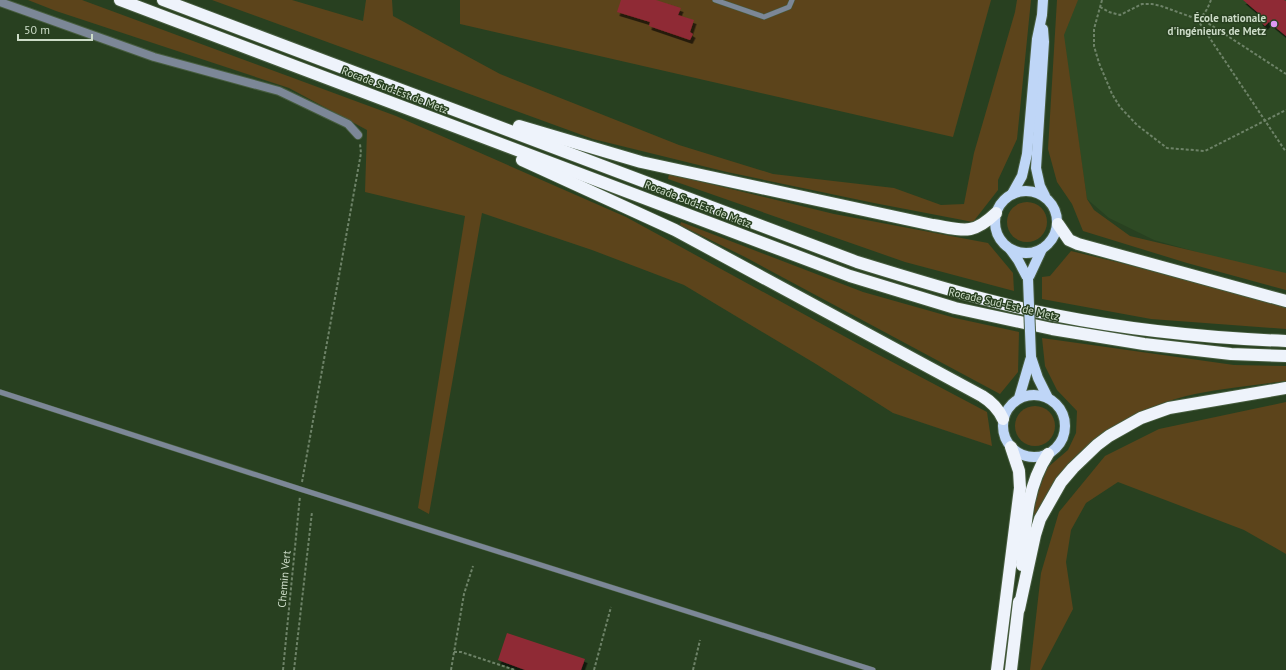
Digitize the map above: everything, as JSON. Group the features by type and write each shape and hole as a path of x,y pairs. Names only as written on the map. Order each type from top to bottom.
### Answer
{"highway":[{"name":"Rocade Sud-Est de Metz","path":"120,0 850,276 955,308 1052,329 1144,344 1231,354 1286,356"},
{"name":"Rocade Sud-Est de Metz","path":"163,0 858,262 958,293 1054,315 1152,330 1233,339 1286,341"},
{"path":"436,103 641,162 933,225 963,230 972,229 980,226 996,213"},
{"path":"425,115 675,230 982,396 992,402 1003,419"},
{"path":"1058,224 1070,240 1078,244 1286,301"},
{"path":"1019,609 1040,519 1061,482 1097,445 1109,436 1141,418 1169,408 1286,388"},
{"path":"997,670 1020,488 1019,471 1011,447"},
{"path":"1011,670 1019,609 1025,528 1031,490 1041,464 1048,454"}],"main road":[{"path":"1012,194 1022,176 1027,154 1037,39 1044,0"},
{"path":"1042,15 1044,42 1036,168 1040,186 1045,196"},
{"path":"1010,249 1020,253 1032,253 1042,249 1050,243 1056,234 1058,216 1051,202 1045,196 1029,190 1020,191 1005,198 999,205 996,213 995,223 997,233 1002,242 1010,249 1018,260 1028,278 1031,358 1038,378 1048,398 1060,408 1065,423 1065,430 1059,444 1048,454 1038,457 1028,457 1019,454 1011,447 1004,434 1003,419 1007,409 1020,398 1034,395 1048,398"},
{"path":"1028,278 1042,249"},
{"path":"1020,398 1031,358"}],"street":[{"path":"0,2 154,57 280,91 348,124 358,135"}],"lane":[{"path":"715,0 764,17 789,7 792,0"},
{"path":"0,392 300,489 873,670"}],"path":[{"path":"1102,0 1094,29 1094,46 1099,63 1112,94 1130,119 1167,148 1205,151 1286,110"},
{"path":"1198,18 1205,13 1211,0"},
{"path":"1100,7 1109,12 1120,15 1142,4 1152,4 1198,18 1286,74"},
{"path":"1198,18 1286,152"},
{"name":"Chemin Vert","path":"283,670 300,489 361,153 358,135"},
{"path":"294,670 312,512"},
{"path":"451,670 464,594 473,566"},
{"path":"594,670 611,607"},
{"path":"693,670 700,640"},
{"path":"454,652 461,652 515,670"}],"shaded area":[{"path":"28,0 82,0 396,116 626,217 862,346 987,412 992,446 893,413 816,364 684,285 592,250 482,213 429,514 418,508 465,216 365,192 367,130 289,88 56,11"},
{"path":"212,0 292,0 363,21 366,0 392,0 393,16 500,74 679,145 773,174 894,188 941,205 964,204 974,153 1015,12 1017,0 1031,0 1017,139 998,180 998,190 973,222 727,172 593,139"},
{"path":"460,0 991,0 953,137 460,24"},
{"path":"1057,0 1078,0 1064,35 1087,199 1094,210 1130,236 1286,273 1286,290 1187,263 1083,231 1072,204 1057,182 1048,149"},
{"path":"1058,0 1286,0 1286,277 1154,240 1109,218 1087,199"},
{"path":"669,174 834,214 988,243 1013,273 1014,291 905,262 668,179"},
{"path":"1031,202 1038,205 1044,211 1047,222 1046,230 1038,239 1031,242 1023,242 1016,239 1008,230 1007,218 1010,211 1019,203"},
{"path":"681,222 863,292 955,318 1019,332 1018,372 1000,394 745,257 680,225"},
{"path":"1071,251 1286,307 1286,329 1151,319 1042,299 1042,277 1050,276"},
{"path":"1042,338 1234,365 1286,366 1286,381 1195,394 1156,405 1137,413 1102,434 1071,461 1052,486 1037,515 1034,515 1035,501 1047,468 1068,450 1076,433 1077,411 1057,390 1045,366"},
{"path":"1286,402 1286,554 1244,530 1118,482 1086,503 1071,530 1066,562 1073,609 1041,670 1030,670 1041,573 1059,512 1105,456 1159,429"},
{"path":"1039,406 1046,409 1052,415 1055,426 1054,434 1046,443 1039,446 1031,446 1024,443 1016,434 1015,422 1018,415 1027,407"}],"building":[{"path":"621,0 656,0 681,8 678,15 694,20 690,32 693,34 690,40 649,26 650,22 617,12"},
{"name":"École nationale d'ingénieurs de Metz","path":"1243,0 1286,1 1286,36 1269,22 1265,26 1260,21 1263,17"},
{"path":"507,633 585,659 581,670 525,670 498,660"}],"place":[{"name":"École nationale d'ingénieurs de Metz","path":"1274,24"}]}
